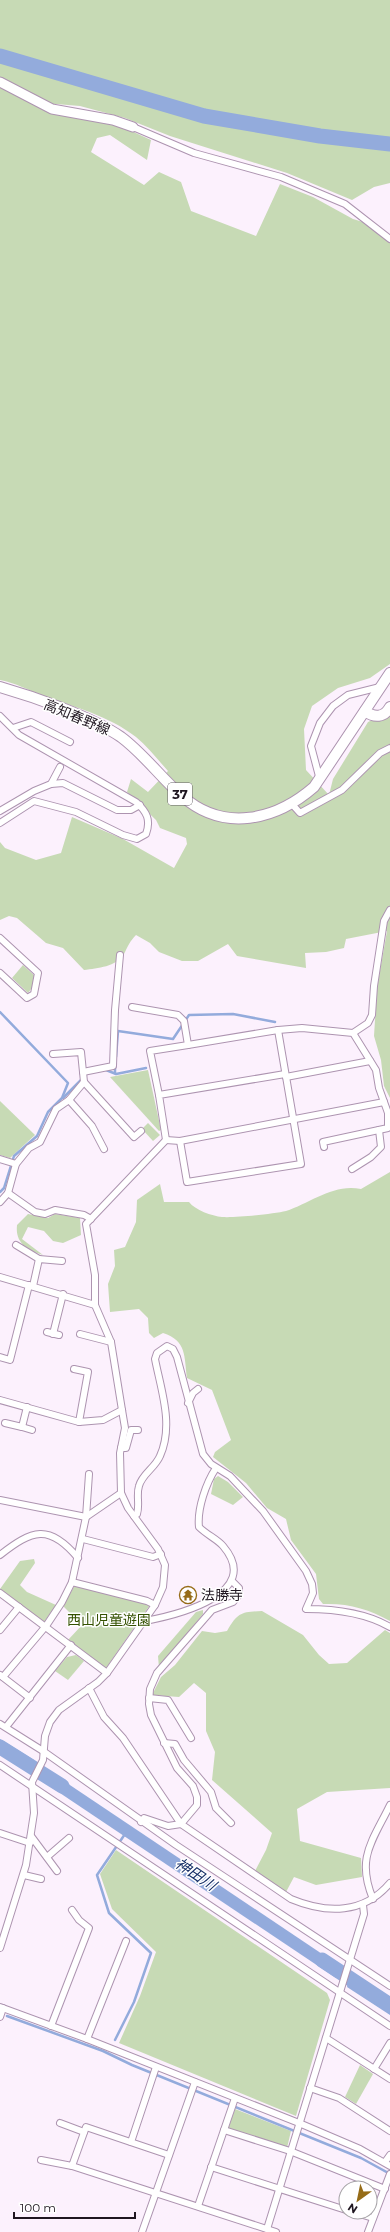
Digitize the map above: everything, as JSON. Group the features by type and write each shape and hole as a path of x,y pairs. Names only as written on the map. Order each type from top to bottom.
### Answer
{"main road":[{"name":"高知春野線","path":"0,687 107,729 136,751 182,796 204,811 241,819 275,813 305,795 320,780 390,673"},
{"path":"365,711 370,715 379,716 388,712 390,707"}],"street":[{"path":"0,82 52,109 113,120 194,153 281,177 345,204 390,239"},
{"path":"320,780 311,746 320,723 333,706 348,695 381,687"},
{"path":"0,716 19,735 140,805 146,813 150,824 146,834 137,838 123,835 76,812 34,801 0,823"},
{"path":"13,728 30,722 70,742"},
{"path":"291,804 300,813 342,790 380,753 390,748"},
{"path":"51,784 60,767"},
{"path":"0,811 34,790 51,784 63,783 117,810 131,810 140,805"},
{"path":"166,1140 150,1051 278,1030 302,1028 353,1033 368,1023 372,1015 374,986 384,921 390,910"},
{"path":"0,938 38,973 34,994 27,998 0,973"},
{"path":"83,1072 113,1066 115,1010 120,955"},
{"path":"132,1007 178,1015 184,1021 188,1045"},
{"path":"180,1141 187,1182 301,1164 278,1030"},
{"path":"324,1147 323,1142 388,1128 388,1113 376,1070 353,1033"},
{"path":"53,1054 81,1052 84,1082 134,1138 141,1131"},
{"path":"159,1095 286,1076 370,1061"},
{"path":"0,1202 8,1193 16,1164 29,1148 40,1142 56,1109 69,1100 84,1082"},
{"path":"69,1100 92,1126 104,1149"},
{"path":"166,1140 180,1141 384,1102"},
{"path":"352,1170 371,1157 381,1147 379,1130"},
{"path":"0,1948 24,1875 34,1813 32,1784 43,1760 45,1736 50,1722 59,1710 107,1673 145,1621 155,1605 163,1587 165,1565 161,1554 134,1516 120,1493 121,1448 124,1428 122,1410 111,1342 96,1305 95,1275 86,1224 166,1140"},
{"path":"0,1158 16,1164"},
{"path":"8,1193 35,1212 45,1214 59,1211 84,1215 91,1219"},
{"path":"16,1246 40,1259 62,1261"},
{"path":"0,1357 10,1360 40,1259"},
{"path":"0,1277 63,1294 96,1305"},
{"path":"53,1334 63,1294"},
{"path":"80,1334 111,1342"},
{"path":"134,1516 137,1514 139,1508 139,1486 142,1478 160,1457 165,1439 167,1424 155,1359 157,1353 167,1346 175,1352 203,1454 216,1468 230,1476 262,1511 306,1571 312,1588 306,1609 320,1609 376,1619 390,1627"},
{"path":"74,1369 88,1372 79,1422"},
{"path":"188,1403 193,1393 198,1389"},
{"path":"0,1400 79,1422 102,1420 122,1410"},
{"path":"22,1427 27,1407"},
{"path":"5,1423 32,1430"},
{"path":"121,1448 126,1448 131,1430 138,1430"},
{"path":"145,1621 190,1611 227,1588 232,1581 234,1574 233,1565 224,1546 206,1535 199,1527 200,1510 212,1474 216,1468"},
{"path":"30,1698 1,1676 46,1626 62,1602 72,1582 83,1539 89,1474"},
{"path":"0,1508 1,1500 86,1517 120,1493"},
{"path":"0,1555 21,1539 32,1535 43,1535 60,1539 78,1558"},
{"path":"83,1539 152,1557 161,1554"},
{"path":"141,1822 144,1818 168,1826 181,1824 197,1805 197,1797 193,1786 177,1768 150,1715 149,1698 157,1673 212,1610 233,1602 238,1596 239,1588 232,1581"},
{"path":"72,1582 148,1601 155,1605"},
{"path":"0,1593 107,1673"},
{"path":"0,1630 19,1607"},
{"path":"71,1645 30,1698 3,1725 43,1751 141,1822 350,1962 390,1986"},
{"path":"89,1688 104,1717 123,1738 181,1824 292,1899 324,1908 352,1908 363,1905 373,1899 389,1885"},
{"path":"149,1698 168,1700 191,1738"},
{"path":"164,1743 175,1744 184,1760 211,1792 216,1808 231,1822"},
{"path":"0,1765 32,1784 390,2026"},
{"path":"373,1899 366,1883 365,1858 390,1805"},
{"path":"0,1833 30,1840 57,1871"},
{"path":"46,1857 70,1838"},
{"path":"24,1875 41,1879"},
{"path":"267,2229 297,2128 350,1962 364,1914 363,1905"},
{"path":"51,2026 89,1928 78,1920 72,1910"},
{"path":"87,2040 126,1940"},
{"path":"0,2017 1,2008 51,2026 87,2040 155,2072 297,2128 360,2149 388,2164 390,2155"},
{"path":"326,2038 390,2079"},
{"path":"374,2069 390,2044"},
{"path":"131,2142 155,2072"},
{"path":"142,2232 193,2087"},
{"path":"310,2088 339,2098 390,2131"},
{"path":"198,2206 233,2103"},
{"path":"60,2123 84,2132"},
{"path":"72,2166 86,2128 169,2154"},
{"path":"224,2130 290,2151 385,2189"},
{"path":"41,2160 72,2166 276,2232"},
{"path":"211,2168 338,2207"},
{"path":"378,2206 389,2176"},
{"path":"368,2232 372,2220"}],"green space":[{"path":"0,0 390,0 390,183 374,187 352,200 287,173 170,136 125,118 80,106 56,104 52,112 74,118 114,123 151,140 147,160 110,135 97,138 91,152 144,185 159,172 181,182 191,211 256,236 280,184 313,197 353,219 376,226 390,243 390,664 370,678 338,688 312,706 304,729 306,770 329,795 333,779 368,722 390,712 390,1098 384,1086 381,1060 374,1036 377,988 387,931 346,939 344,948 326,952 305,953 306,968 237,956 228,944 198,961 182,961 159,952 150,943 136,935 124,954 116,962 106,966 84,970 63,948 46,943 17,918 9,916 0,920 0,842 5,848 36,860 61,853 72,817 123,839 174,868 187,844 186,838 160,828 156,820 127,792 131,779 148,792 168,771 149,749 136,737 115,723 79,708 0,680"},
{"path":"23,965 35,976 32,988 28,993 12,978"},
{"path":"148,1070 161,1130 159,1131 110,1077"},
{"path":"0,1101 35,1135 10,1158 0,1155"},
{"path":"148,1123 160,1135 153,1141 142,1129"},
{"path":"390,1172 390,1621 366,1610 350,1606 323,1604 319,1599 316,1574 291,1540 286,1519 267,1508 246,1483 213,1457 215,1452 231,1440 212,1390 187,1378 183,1350 180,1345 171,1336 163,1333 154,1338 149,1333 148,1318 139,1309 110,1312 108,1284 115,1266 114,1250 125,1247 136,1222 137,1200 160,1184 164,1202 189,1202 195,1208 209,1214 222,1217 236,1217 286,1211 332,1191 351,1188 361,1189"},
{"path":"28,1214 48,1218 55,1214 80,1218 81,1235 63,1243 53,1241 44,1231 28,1227 22,1239 43,1255 37,1253 23,1245 18,1237 17,1225"},
{"path":"218,1476 228,1482 243,1497 233,1505 211,1494 214,1479"},
{"path":"34,1559 35,1563 20,1585 27,1592 56,1605 44,1622 0,1589 20,1561"},
{"name":"西山児童遊園","path":"75,1585 150,1605 106,1668 68,1640 82,1625 63,1606"},
{"path":"203,1610 203,1614 159,1668 158,1656 196,1612"},
{"path":"262,1611 303,1635 319,1655 329,1664 347,1663 385,1630 390,1633 390,1788 327,1792 297,1809 300,1841 361,1858 362,1877 316,1885 294,1877 286,1892 255,1871 266,1850 272,1833 212,1780 215,1752 206,1731 206,1693 194,1683 179,1697 152,1695 161,1677 175,1665 202,1631 215,1633 227,1631 234,1620 241,1614"},
{"path":"76,1655 84,1661 68,1680 55,1671 67,1657"},
{"path":"116,1850 327,1993 330,2000 296,2116 119,2043 140,1996 156,1952 112,1909 100,1874"},
{"path":"360,2065 373,2074 356,2104 345,2097"},
{"path":"235,2109 291,2131 287,2148 228,2129"}],"water":[{"path":"0,1739 34,1760 30,1771 0,1753"},
{"path":"46,1769 340,1966 336,1978 42,1781"},
{"path":"351,1974 390,1999 390,2015 347,1987"}],"waterway":[{"path":"0,56 204,116 320,136 390,144"},
{"path":"0,1012 68,1083 62,1098 48,1112 37,1136 14,1156 4,1188 0,1192"},
{"path":"116,1057 118,1031 173,1039 189,1015 233,1014 275,1022"},
{"path":"115,1066 115,1073"},
{"path":"106,1070 116,1074 146,1068"},
{"path":"63,1098 83,1078"},
{"name":"神田川","path":"0,1747 62,1786"},
{"path":"115,2040 134,2002 151,1953 109,1913 97,1875 125,1834"},
{"name":"神田川","path":"322,1960 390,2005"},
{"path":"7,2016 103,2051 132,2065 361,2158 390,2174"}],"place":[{"name":"法勝寺","path":"188,1595"}]}
